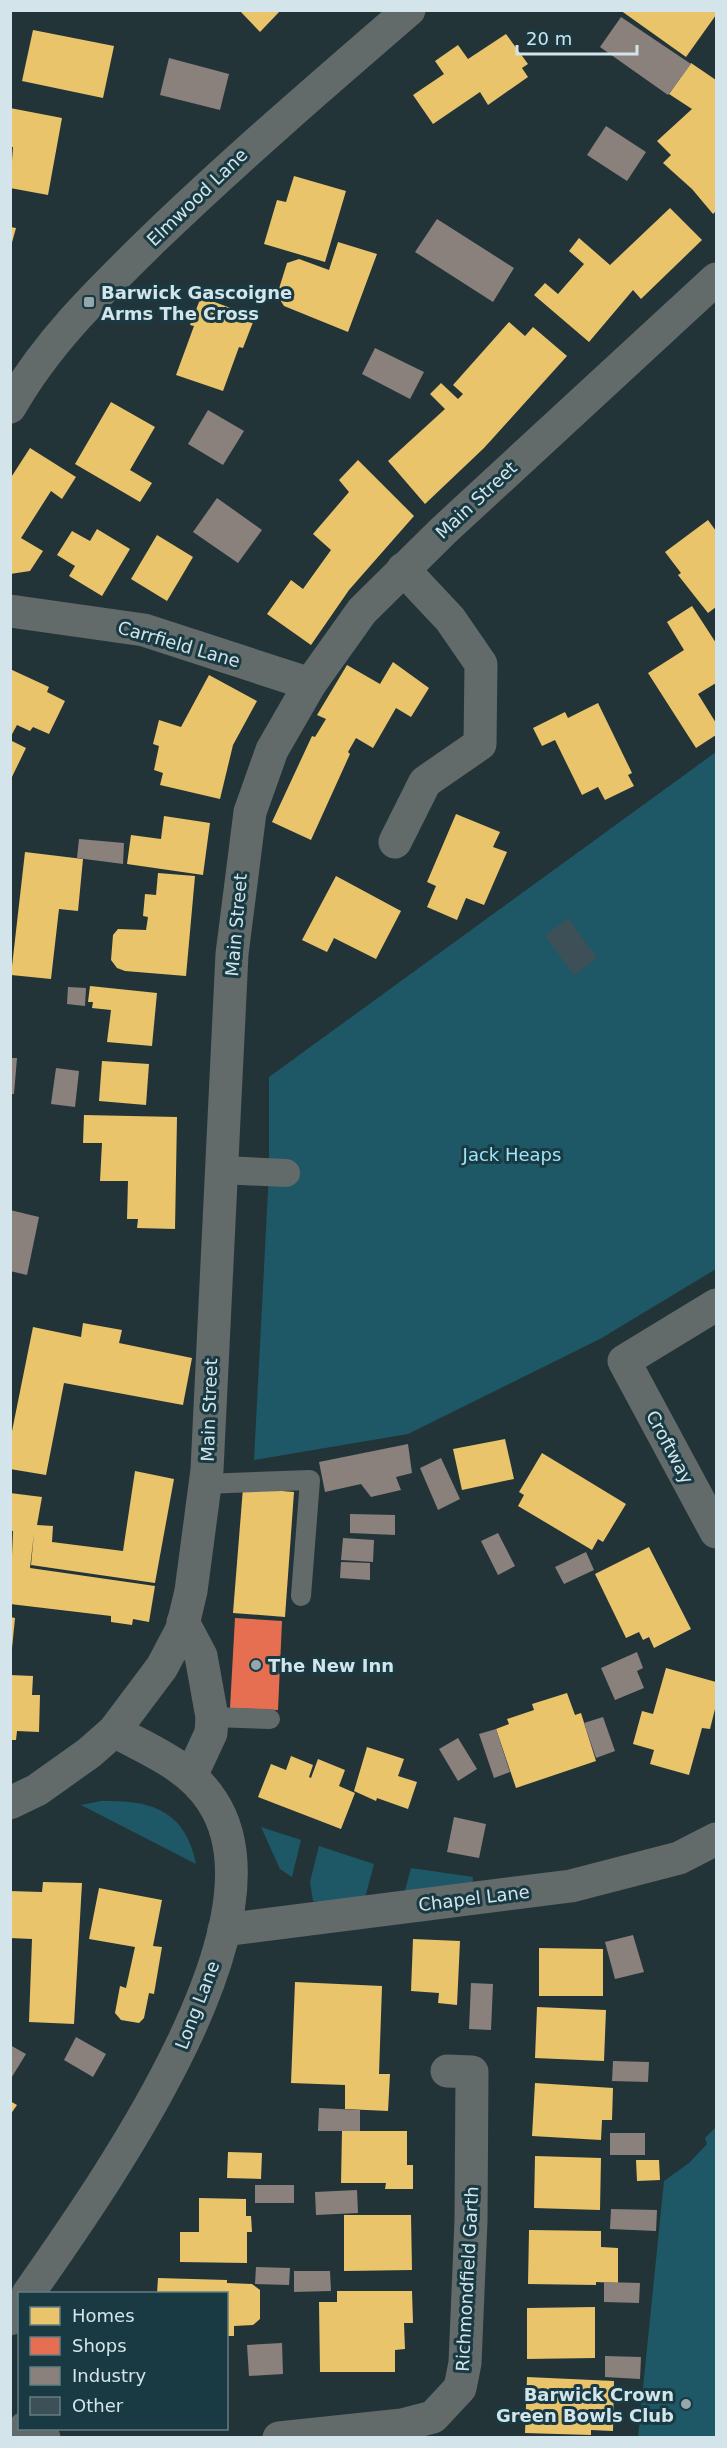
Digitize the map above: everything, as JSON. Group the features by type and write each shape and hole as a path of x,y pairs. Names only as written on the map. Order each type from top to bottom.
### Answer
{"street":[{"name":"Elmwood Lane","path":"10,407 27,378 88,302 234,160 409,10"},
{"name":"Main Street","path":"10,1803 37,1790 72,1766 114,1731 162,1667 183,1622 191,1591 203,1484 207,1470 232,954 250,812 272,750 310,684 362,611 403,569 717,279"},
{"path":"395,842 425,782 480,744 482,664 450,619 403,569"},
{"name":"Carrfield Lane","path":"10,611 144,630 310,684"},
{"path":"221,1170 286,1173"},
{"name":"Croftway","path":"717,1305 624,1361 717,1532"},
{"path":"183,1622 201,1656 212,1717 211,1733 191,1776"},
{"name":"Long Lane","path":"29,2292 142,2123 189,2029 224,1930 234,1874 230,1848 213,1801 191,1776 160,1755 114,1731"},
{"name":"Chapel Lane","path":"224,1930 571,1886 680,1858 717,1839"},
{"name":"Richmondfield Garth","path":"279,2438 402,2425 433,2417 460,2388 465,2363 471,2221 472,2072 447,2071"},
{"path":"29,2430 44,2438"}],"lane":[{"path":"203,1484 310,1480 301,1596"},
{"path":"212,1717 270,1719"}],"green space":[{"name":"Jack Heaps","path":"716,752 716,1269 600,1339 408,1434 254,1460 269,1172 269,1077"},
{"path":"101,1801 136,1803 151,1806 163,1812 175,1820 184,1831 196,1864 81,1805"},
{"path":"261,1827 301,1840 292,1877 280,1869"},
{"path":"319,1846 374,1864 364,1902 327,1904 313,1901 310,1882"},
{"path":"411,1868 473,1877 472,1887 403,1898"},
{"path":"716,2127 716,2437 638,2437 664,2181 689,2163 707,2144 705,2138"}],"building: Homes":[{"path":"239,10 281,10 260,32"},
{"path":"620,10 716,10 716,15 686,57"},
{"path":"33,30 114,46 103,98 22,81"},
{"path":"506,34 528,64 522,68 528,77 488,105 480,92 433,124 413,95 444,74 435,61 458,45 468,59"},
{"path":"691,63 716,80 716,211 713,214 692,189 663,163 671,155 657,141 692,109 669,94"},
{"path":"10,108 62,118 48,195 10,188 13,147 10,147"},
{"path":"294,176 346,191 325,262 264,244 277,200 286,202"},
{"path":"670,208 702,240 641,299 633,290 589,342 534,295 545,283 558,294 584,264 569,251 579,238 610,265"},
{"path":"10,227 16,228 11,246 10,246"},
{"path":"338,242 377,254 348,332 284,306 277,295 287,263 299,259 329,270"},
{"path":"201,297 255,317 243,348 239,347 223,391 176,375 194,326 190,325"},
{"path":"509,322 525,336 533,327 567,356 484,448 425,504 388,461 445,409 430,394 441,383 458,399 463,394 453,385"},
{"path":"111,402 155,427 130,470 152,483 140,502 75,464"},
{"path":"30,448 76,477 62,499 51,491 21,538 43,551 30,571 10,574 10,479"},
{"path":"358,460 414,516 349,590 311,645 267,614 291,580 303,589 331,550 313,534 349,492 339,480"},
{"path":"708,520 716,531 716,607 708,613 678,575 681,573 665,552"},
{"path":"97,529 130,549 102,596 69,576 75,566 57,555 72,531 90,541"},
{"path":"157,535 193,557 167,601 131,579"},
{"path":"692,606 716,643 716,683 698,694 716,723 716,735 696,748 648,673 684,650 667,622"},
{"path":"393,662 429,688 411,717 396,708 373,748 356,738 311,840 272,822 312,736 315,737 326,719 317,715 347,665 380,684"},
{"path":"10,669 49,687 47,692 65,701 49,734 33,727 30,731 17,725 10,738"},
{"path":"209,675 257,701 233,745 220,799 160,785 163,773 154,770 159,746 153,744 159,720 181,727"},
{"path":"598,703 632,773 628,775 634,786 605,800 598,787 582,795 555,740 542,746 533,728 565,712 568,718"},
{"path":"10,740 26,748 10,781"},
{"path":"456,814 500,832 493,847 507,852 484,905 466,898 457,920 427,907 436,886 427,882"},
{"path":"164,816 210,823 203,875 127,864 131,835 161,839"},
{"path":"25,852 83,859 78,911 59,909 51,979 11,975"},
{"path":"158,873 195,876 186,976 125,971 117,968 111,960 113,935 118,929 146,930 148,917 143,916 145,894 156,895"},
{"path":"336,876 401,911 376,959 334,938 327,952 302,940"},
{"path":"90,986 157,993 152,1046 107,1042 111,1010 92,1008 93,1002 88,1002"},
{"path":"102,1061 149,1064 146,1105 99,1101"},
{"path":"84,1115 177,1117 175,1229 137,1228 138,1219 127,1219 128,1181 100,1181 102,1143 83,1143"},
{"path":"83,1323 122,1330 119,1343 192,1358 183,1405 64,1383 46,1475 10,1469 10,1441 33,1327 81,1337"},
{"path":"505,1439 514,1479 462,1490 453,1449"},
{"path":"542,1453 626,1504 603,1542 598,1539 592,1550 518,1506 524,1495 519,1492"},
{"path":"135,1471 174,1479 155,1583 31,1565 34,1533 30,1568 155,1586 149,1622 133,1619 132,1625 111,1622 111,1616 10,1604 13,1531 10,1531 10,1493 42,1497 37,1525 53,1526 52,1542 123,1551"},
{"path":"243,1488 294,1492 285,1617 233,1613"},
{"path":"649,1547 691,1629 654,1648 649,1637 643,1640 639,1632 626,1638 595,1574"},
{"path":"10,1617 15,1618 12,1648 10,1648"},
{"path":"666,1668 716,1682 716,1705 710,1729 702,1728 689,1775 650,1764 654,1750 633,1744 642,1711 653,1714"},
{"path":"10,1675 33,1676 32,1695 40,1695 39,1732 17,1731 16,1740 10,1740"},
{"path":"567,1693 575,1715 581,1713 596,1761 516,1788 496,1729 509,1724 507,1719 534,1710 532,1704"},
{"path":"367,1747 404,1759 398,1776 417,1782 408,1809 377,1798 376,1801 354,1791"},
{"path":"291,1756 313,1765 309,1777 311,1778 318,1759 345,1770 339,1786 355,1793 341,1829 258,1797 271,1764 286,1770"},
{"path":"43,1882 82,1883 74,2024 29,2022 32,1939 10,1938 10,1891 42,1892"},
{"path":"99,1888 162,1900 153,1946 162,1947 154,1994 149,1993 144,2018 139,2023 121,2020 115,2013 120,1986 126,1988 135,1947 89,1939"},
{"path":"413,1939 460,1941 457,2005 438,2003 439,1993 411,1991"},
{"path":"539,1948 603,1949 603,1996 539,1996"},
{"path":"295,1982 382,1986 379,2074 390,2074 388,2111 345,2109 345,2085 291,2083"},
{"path":"537,2007 606,2010 604,2061 535,2058"},
{"path":"535,2083 613,2088 612,2120 602,2120 601,2140 532,2136"},
{"path":"10,2101 17,2105 10,2115"},
{"path":"342,2131 407,2131 407,2165 413,2165 413,2189 385,2189 386,2183 341,2183"},
{"path":"228,2152 262,2153 261,2179 227,2178"},
{"path":"535,2156 601,2158 600,2210 534,2208"},
{"path":"636,2160 659,2160 660,2180 637,2181"},
{"path":"199,2198 246,2199 246,2216 251,2216 252,2232 247,2232 247,2263 180,2262 180,2232 199,2232"},
{"path":"344,2215 411,2215 412,2270 344,2271"},
{"path":"529,2230 601,2231 601,2247 618,2248 618,2283 528,2284"},
{"path":"158,2278 227,2280 227,2283 252,2284 260,2290 260,2319 253,2325 234,2326 234,2336 228,2336 228,2292 157,2292"},
{"path":"337,2291 412,2291 413,2323 404,2323 405,2349 395,2350 395,2372 320,2372 319,2302 337,2302"},
{"path":"595,2307 595,2358 527,2359 527,2308"},
{"path":"527,2377 614,2381 613,2431 591,2430 591,2435 525,2433"}],"building: Shops":[{"name":"The New Inn","path":"235,1618 282,1621 278,1710 230,1708"}],"building: Industry":[{"path":"621,17 691,64 668,95 600,47"},
{"path":"169,58 229,74 220,110 160,95"},
{"path":"606,126 646,152 627,181 587,155"},
{"path":"437,219 514,268 493,302 415,252"},
{"path":"375,348 424,372 410,399 362,374"},
{"path":"208,410 244,431 223,465 188,444"},
{"path":"217,498 262,530 238,563 193,532"},
{"path":"79,839 124,843 123,864 77,858"},
{"path":"68,987 86,988 85,1006 67,1004"},
{"path":"10,1058 17,1058 14,1094 10,1094"},
{"path":"56,1068 79,1071 75,1107 51,1104"},
{"path":"10,1210 39,1217 27,1275 10,1271"},
{"path":"408,1444 412,1473 396,1477 401,1490 371,1497 361,1484 325,1492 319,1462"},
{"path":"441,1458 460,1499 438,1510 420,1468"},
{"path":"350,1514 395,1515 395,1535 350,1533"},
{"path":"498,1533 515,1566 498,1575 481,1541"},
{"path":"343,1538 374,1540 373,1562 341,1560"},
{"path":"586,1552 594,1570 564,1584 555,1567"},
{"path":"341,1562 370,1563 370,1580 340,1578"},
{"path":"637,1652 643,1668 637,1671 644,1688 615,1700 601,1668"},
{"path":"603,1717 615,1751 596,1758 584,1723"},
{"path":"496,1729 510,1772 494,1778 479,1734"},
{"path":"458,1738 477,1769 458,1781 439,1749"},
{"path":"454,1817 486,1824 479,1858 447,1852"},
{"path":"633,1935 644,1972 615,1979 605,1942"},
{"path":"471,1983 493,1984 491,2030 469,2029"},
{"path":"76,2037 106,2054 93,2077 64,2060"},
{"path":"10,2045 26,2054 10,2080"},
{"path":"613,2061 649,2062 648,2082 612,2081"},
{"path":"319,2108 360,2110 360,2131 318,2131"},
{"path":"610,2133 645,2133 645,2155 610,2155"},
{"path":"255,2185 294,2185 294,2203 255,2203"},
{"path":"357,2190 358,2213 316,2215 315,2192"},
{"path":"611,2209 657,2210 656,2231 610,2229"},
{"path":"256,2267 290,2268 289,2285 255,2284"},
{"path":"294,2271 330,2271 331,2291 294,2292"},
{"path":"604,2282 640,2283 639,2303 604,2302"},
{"path":"282,2343 283,2374 249,2376 247,2345"},
{"path":"605,2356 641,2357 640,2379 605,2377"}],"building: Other":[{"path":"568,918 597,958 574,975 545,936"}],"place":[{"name":"Barwick Gascoigne Arms The Cross","path":"89,302"},
{"name":"The New Inn","path":"256,1665"},
{"name":"Barwick Crown Green Bowls Club","path":"686,2404"}]}
